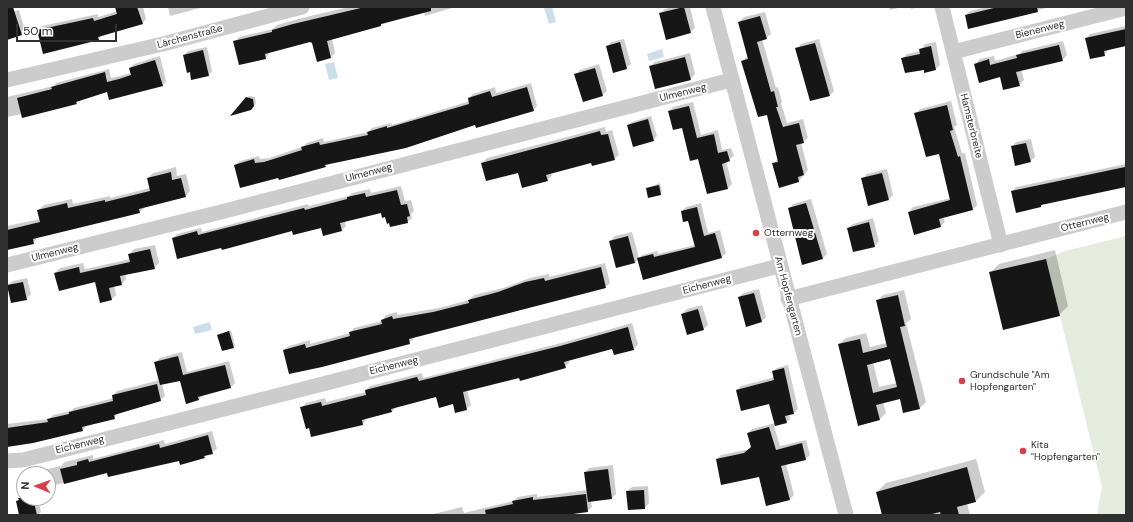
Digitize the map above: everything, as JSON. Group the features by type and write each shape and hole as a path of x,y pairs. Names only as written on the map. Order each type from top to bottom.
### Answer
{"street":[{"name":"Lärchenstraße","path":"7,80 163,44 302,7"},
{"name":"Am Hopfengarten","path":"713,7 788,299 846,515"},
{"name":"Hamsterbreite","path":"942,7 1001,245"},
{"name":"Bienenweg","path":"953,52 1126,8"},
{"name":"Ulmenweg","path":"7,264 221,212 731,80"},
{"name":"Otternweg","path":"788,299 1126,212"},
{"name":"Eichenweg","path":"7,461 23,460 273,397 780,266"}],"shaded area":[{"path":"1126,236 1126,515 1097,515 1102,487 1046,259 1065,251"}],"water":[{"path":"552,7 556,22 549,24 544,8"},
{"path":"662,49 664,57 649,61 647,54"},
{"path":"334,62 338,78 329,80 325,64"},
{"path":"210,322 212,330 195,334 193,327"}],"building":[{"path":"7,7 13,7 22,35 7,40"},
{"path":"115,7 137,7 143,24 98,37 99,40 43,54 37,30 93,18 94,21 117,14"},
{"path":"365,7 431,7 431,11 381,24 381,26 327,41 331,58 317,62 312,43 310,42 265,54 266,59 239,65 233,41 272,32 272,30 293,24"},
{"path":"684,7 691,33 666,40 659,13"},
{"path":"998,7 1037,7 1038,12 968,29 965,15"},
{"path":"760,16 767,39 757,42 771,92 774,91 778,107 776,107 783,127 799,123 804,143 796,145 804,175 798,177 799,182 779,188 772,163 778,162 767,115 758,117 741,61 748,59 738,22"},
{"path":"1126,29 1126,46 1104,51 1105,56 1090,59 1085,38"},
{"path":"620,42 627,69 613,73 606,46"},
{"path":"815,43 830,96 810,101 795,48"},
{"path":"1059,45 1063,61 1016,72 1020,86 1003,90 1000,77 979,83 974,64 989,59 990,65 1017,58 1016,55"},
{"path":"931,46 936,70 924,73 924,70 905,73 901,58 920,54 919,49"},
{"path":"203,50 209,76 191,80 190,72 187,73 183,55"},
{"path":"685,57 691,80 655,89 649,66"},
{"path":"155,60 163,86 109,100 107,92 76,102 77,104 22,118 17,98 52,89 51,87 105,72 107,82 119,79 131,75 129,68"},
{"path":"595,68 603,96 583,102 574,74"},
{"path":"527,87 534,111 476,128 475,125 406,148 325,165 326,167 279,180 278,178 240,188 234,165 254,159 255,163 264,162 302,150 301,147 319,142 320,145 368,135 367,132 387,126 387,128 469,104 468,98 490,91 492,97"},
{"path":"246,97 253,99 254,106 251,110 230,116"},
{"path":"947,105 953,130 950,131 958,157 960,156 973,210 939,219 941,227 914,235 908,212 950,200 939,154 926,157 914,113"},
{"path":"689,106 697,138 714,134 718,153 727,151 730,161 722,164 728,189 707,194 698,159 690,161 682,128 673,130 668,111"},
{"path":"648,119 654,141 633,147 627,125"},
{"path":"600,131 601,135 608,134 615,160 592,166 591,163 546,175 548,181 522,188 518,173 486,181 481,163"},
{"path":"1026,143 1031,162 1015,166 1011,146"},
{"path":"1125,167 1126,187 1041,205 1041,207 1016,213 1011,191"},
{"path":"171,172 172,180 181,178 186,197 139,209 140,213 33,239 34,244 7,250 7,230 40,222 37,210 67,203 68,208 105,200 105,202 150,191 147,178"},
{"path":"882,173 889,200 868,206 861,178"},
{"path":"659,185 661,195 648,198 646,188"},
{"path":"397,190 401,205 407,204 410,216 407,217 408,223 390,227 389,223 387,224 385,217 382,218 381,213 340,223 342,231 323,236 321,228 293,235 292,231 222,250 221,248 177,259 172,238 197,231 198,235 304,208 305,210 365,193 366,197"},
{"path":"806,203 823,259 802,265 788,208"},
{"path":"697,207 704,236 715,233 722,258 643,280 637,258 653,254 654,257 695,247 688,221 683,222 681,211"},
{"path":"869,222 875,247 853,252 847,228"},
{"path":"628,236 635,263 616,268 609,241"},
{"path":"150,249 155,269 120,276 122,285 109,288 112,300 100,303 95,282 59,291 54,273 79,267 80,273 130,262 128,254"},
{"path":"1046,259 1060,316 1003,330 989,272"},
{"path":"601,267 606,288 409,339 410,344 289,374 283,350 305,344 306,348 350,336 349,332 382,324 381,320 392,316 393,319 433,312 469,303 468,300 498,292 525,282 544,278 545,281"},
{"path":"23,282 27,300 11,303 7,285"},
{"path":"754,293 762,322 746,327 738,297"},
{"path":"898,295 905,326 900,327 920,409 903,413 900,399 876,405 880,420 858,426 838,344 860,339 863,353 887,347 876,300","holes":["890,359 897,387 873,393 867,365"]},
{"path":"698,309 704,330 687,335 681,314"},
{"path":"628,327 634,350 614,355 612,349 564,362 566,368 520,381 519,378 463,392 467,410 455,413 453,404 439,408 436,397 391,409 392,412 362,420 363,425 311,437 309,428 306,429 300,407 321,402 322,406 366,395 365,390 417,377 419,381 560,346"},
{"path":"229,331 234,348 222,351 217,335"},
{"path":"178,356 183,375 225,365 231,388 198,397 199,400 186,404 180,381 160,385 154,362"},
{"path":"784,368 794,414 785,416 787,423 775,426 769,404 741,411 736,390 774,380 772,371"},
{"path":"157,384 161,401 114,415 115,419 82,427 83,431 33,443 7,447 7,428 48,422 47,419 113,401 112,395"},
{"path":"769,427 776,450 802,443 806,460 781,466 790,500 766,506 759,477 721,485 716,459 744,453 751,447 747,433"},
{"path":"208,435 213,454 204,456 205,458 180,465 179,461 108,477 107,473 64,484 60,469 77,465 77,462 88,459 89,462 159,444 160,448"},
{"path":"967,467 976,502 957,507 959,515 941,515 940,512 928,515 882,515 876,492"},
{"path":"608,469 612,499 588,502 584,472"},
{"path":"644,490 645,509 628,510 626,491"},
{"path":"586,494 588,512 573,514 574,515 486,515 485,510 513,504 512,501 533,497 533,500"},
{"path":"17,506 35,506 37,515 19,515"}],"place":[{"name":"Otternweg","path":"756,233"},
{"name":"Grundschule \"Am Hopfengarten\"","path":"962,381"},
{"name":"Kita \"Hopfengarten\"","path":"1023,451"}]}
